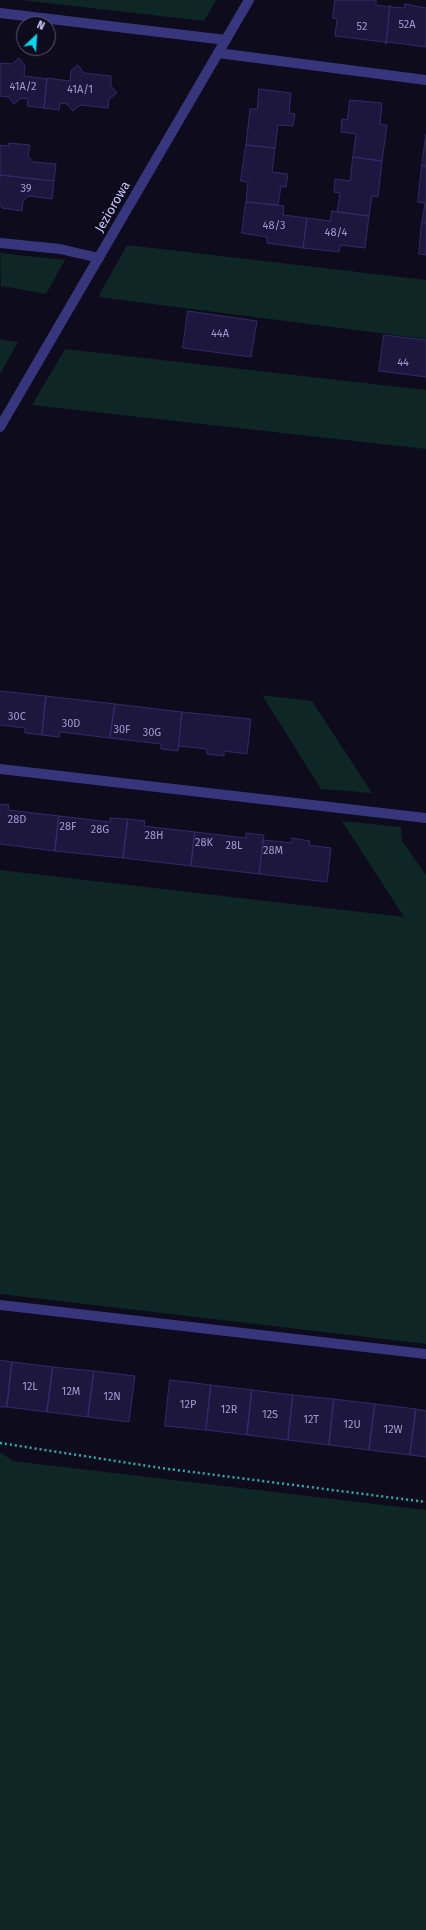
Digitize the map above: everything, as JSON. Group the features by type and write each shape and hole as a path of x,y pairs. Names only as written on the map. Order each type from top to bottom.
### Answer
{"street":[{"name":"Jeziorowa","path":"0,427 249,0"},
{"path":"0,13 226,40"},
{"path":"218,54 426,80"},
{"path":"0,243 60,250 99,258"},
{"path":"0,769 282,803 426,818"},
{"path":"0,1305 426,1354"}],"path":[{"path":"0,1443 161,1468 426,1502"}],"green space":[{"path":"21,0 216,0 204,21"},
{"path":"127,245 426,280 426,339 98,297"},
{"path":"0,253 65,260 46,294 2,286 1,290"},
{"path":"0,339 18,342 0,374"},
{"path":"65,349 426,390 426,449 32,405"},
{"path":"262,695 312,701 372,793 321,789"},
{"path":"342,821 401,827 402,841 426,875 426,1344 0,1294 0,870 404,917"},
{"path":"0,1452 13,1461 426,1510 426,1930 0,1930"}],"building":[{"path":"335,0 376,0 376,5 389,7 390,5 386,44 384,42 335,36 337,19 333,18"},
{"path":"405,4 426,8 426,47 388,42 386,44 390,5 392,7 404,8"},
{"path":"19,58 25,66 24,76 47,79 44,108 27,106 28,99 21,98 14,104 8,97 0,96 0,63 12,64"},
{"path":"78,65 84,73 111,76 111,86 117,93 109,99 108,108 80,105 73,111 67,104 60,103 59,110 44,108 47,78 70,81 71,71"},
{"path":"259,89 291,93 289,113 295,114 293,126 278,125 275,148 246,145 250,109 257,109"},
{"path":"350,100 382,103 380,124 387,125 382,161 353,157 356,134 341,132 342,119 347,120"},
{"path":"426,134 426,166 422,166"},
{"path":"9,143 30,145 28,156 33,162 56,164 54,181 0,175 0,145 9,146"},
{"path":"246,145 275,148 272,172 288,174 286,187 281,186 278,205 246,202 248,182 241,181"},
{"path":"353,157 382,161 378,197 372,196 369,216 337,212 340,193 334,192 335,179 350,181"},
{"path":"422,166 426,166 426,223 422,222 425,203 418,202"},
{"path":"0,175 54,181 52,199 29,196 23,201 22,211 2,208 2,206 0,206"},
{"path":"246,202 284,206 283,215 307,218 303,248 267,243 267,237 242,233"},
{"path":"332,211 369,216 365,248 340,245 339,252 303,248 307,218 330,221"},
{"path":"422,222 426,223 426,255 419,254"},
{"path":"188,311 257,321 251,357 183,348"},
{"path":"384,335 426,340 426,377 379,371"},
{"path":"0,691 46,696 42,735 25,733 25,728 0,725"},
{"path":"46,696 115,704 110,738 60,732 59,737 42,735"},
{"path":"115,704 182,712 178,751 161,749 161,744 110,738"},
{"path":"182,712 251,719 247,754 224,751 224,756 207,754 207,749 179,746"},
{"path":"0,804 9,805 8,810 59,816 55,851 0,844"},
{"path":"59,816 110,822 110,818 128,819 123,858 55,851"},
{"path":"128,819 145,821 144,826 195,832 191,866 123,858"},
{"path":"195,832 246,838 246,833 264,835 259,874 191,866"},
{"path":"292,838 310,841 309,845 331,848 327,882 259,874 263,840 292,843"},
{"path":"0,1360 12,1362 7,1407 0,1407"},
{"path":"12,1362 53,1367 47,1412 7,1407"},
{"path":"53,1367 94,1371 88,1417 47,1412"},
{"path":"94,1371 135,1376 129,1422 88,1417"},
{"path":"170,1380 211,1385 206,1430 165,1426"},
{"path":"211,1385 252,1390 247,1435 206,1430"},
{"path":"252,1390 293,1395 288,1440 247,1435"},
{"path":"293,1395 334,1399 329,1445 288,1440"},
{"path":"334,1399 375,1404 369,1450 329,1445"},
{"path":"375,1404 416,1409 410,1455 369,1450"},
{"path":"416,1409 426,1411 426,1457 410,1455"}]}
